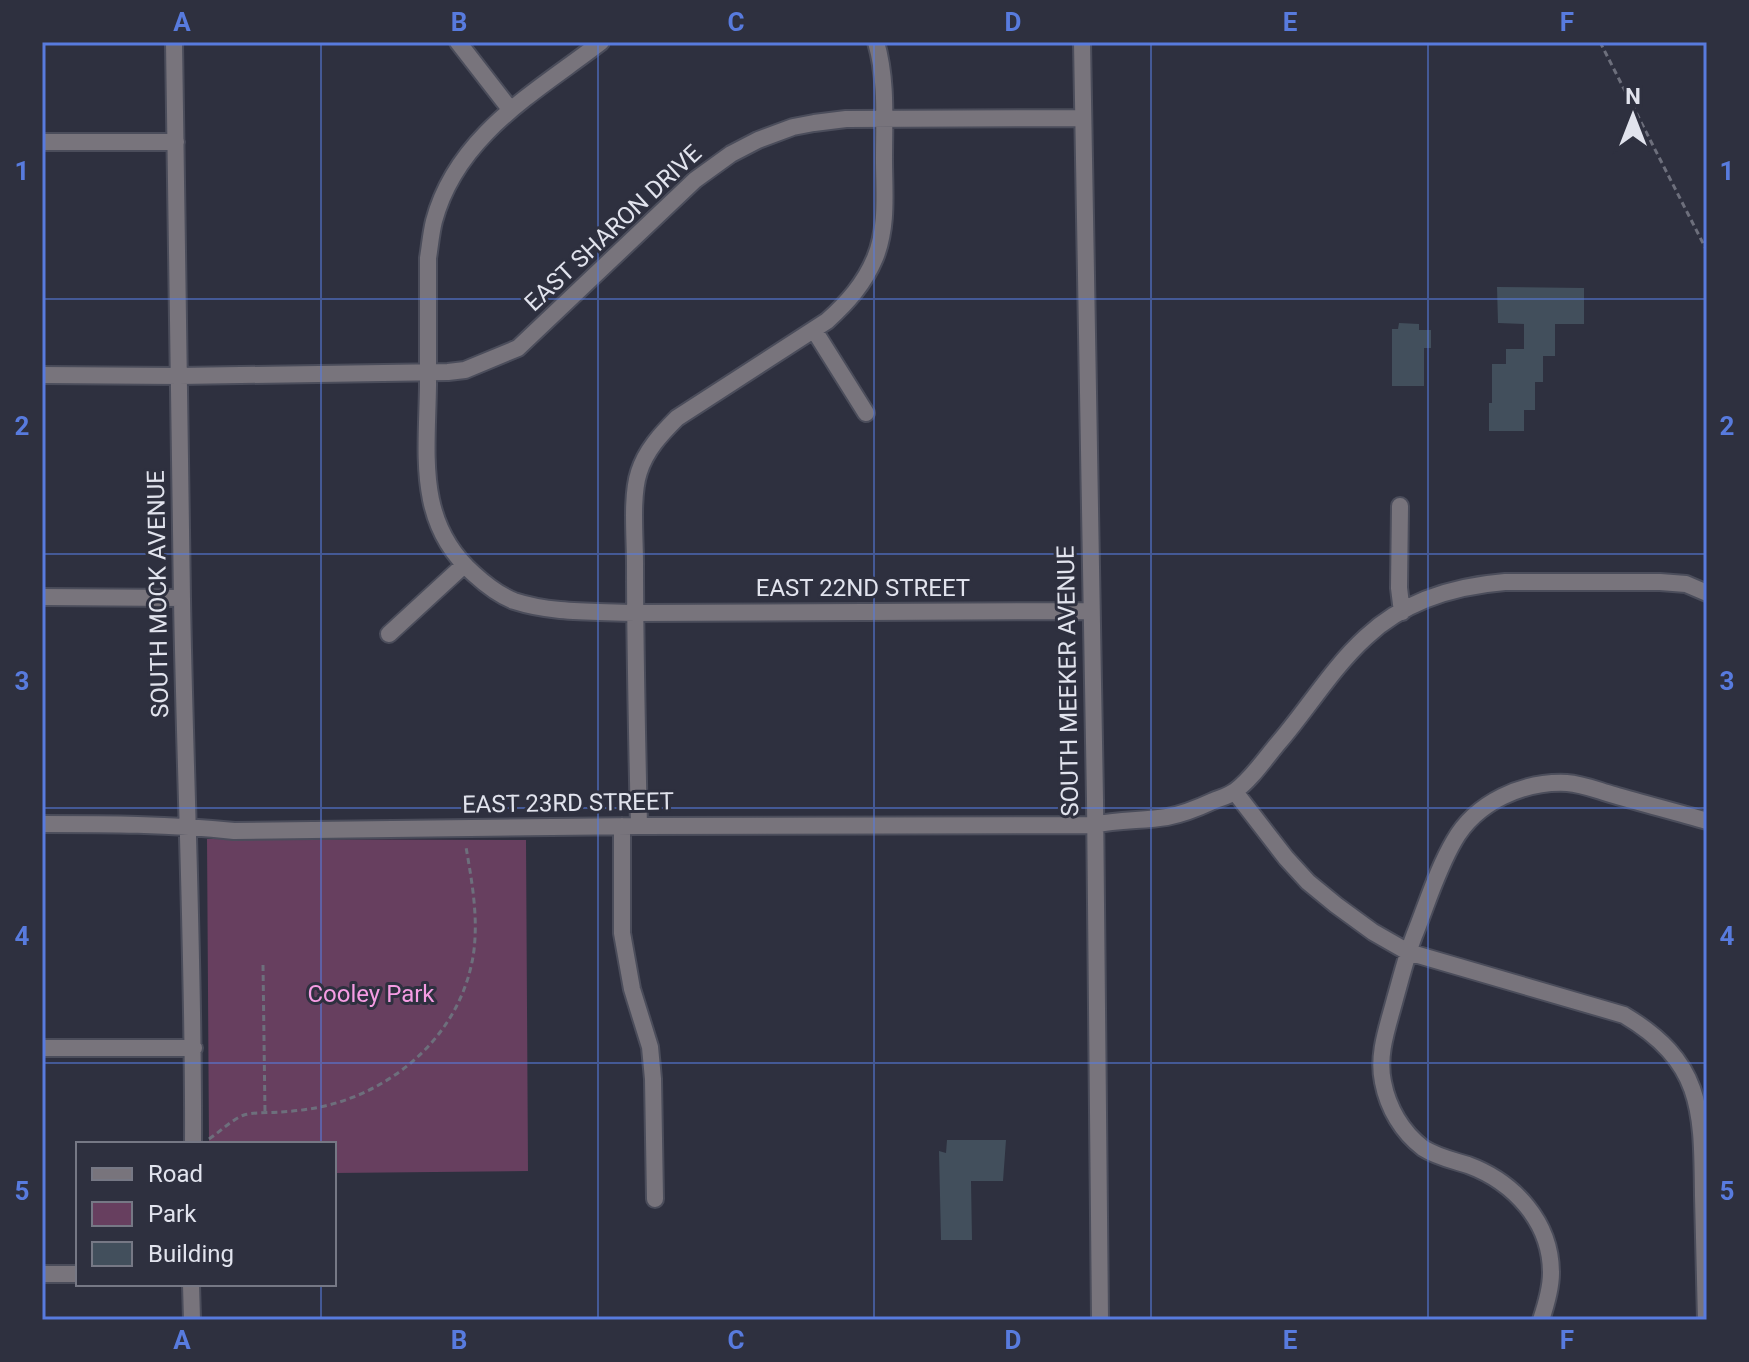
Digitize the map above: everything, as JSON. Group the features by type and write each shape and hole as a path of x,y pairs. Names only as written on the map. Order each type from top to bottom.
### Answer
{"street":[{"name":"SOUTH MOCK AVENUE","path":"174,42 182,598 194,1048 193,1142"},
{"path":"458,42 510,109"},
{"name":"EAST 22ND STREET","path":"601,42 510,109 484,135 450,182 434,222 428,258 427,485 438,527 464,565 511,600 568,611 1091,611"},
{"path":"655,1199 650,1047 632,989 622,933 630,826 635,493 638,473 645,455 659,435 677,418 814,330 847,304 863,282 879,246 884,212 883,74 876,42"},
{"name":"SOUTH MEEKER AVENUE","path":"1082,42 1100,1320"},
{"name":"EAST SHARON DRIVE","path":"42,375 179,376 465,370 518,348 695,180 731,154 758,140 804,125 846,119 1083,118"},
{"path":"42,142 176,142"},
{"path":"814,330 866,413"},
{"path":"1400,506 1399,588 1402,612"},
{"path":"389,634 464,565"},
{"path":"1706,1320 1700,1111 1688,1079 1666,1046 1624,1015 1408,952 1373,932 1308,882 1235,792 1350,653 1377,627 1441,593 1505,582 1660,582 1686,584 1707,593"},
{"path":"42,597 182,598"},
{"path":"1541,1320 1551,1279 1550,1253 1528,1206 1504,1183 1467,1165 1441,1158 1422,1147 1402,1128 1388,1101 1382,1081 1382,1046 1408,952 1454,840 1476,814 1511,793 1532,786 1567,783 1707,821"},
{"name":"EAST 23RD STREET","path":"42,824 134,824 234,831 1094,825 1166,817 1196,809 1235,792"},
{"path":"42,1048 194,1048"},
{"path":"42,1274 76,1274"},
{"path":"191,1286 192,1320"}],"path":[{"path":"1600,42 1707,251"},
{"path":"206,1142 244,1116 304,1110 352,1098 393,1078 411,1065 431,1043 461,996 474,951 475,896 466,847"},
{"path":"263,965 265,1113"}],"green space":[{"name":"Cooley Park","path":"207,839 526,840 528,1171 336,1173 336,1142 209,1142"}],"building":[{"path":"1497,287 1584,288 1584,324 1555,324 1555,356 1543,356 1543,382 1535,382 1535,410 1524,410 1524,431 1489,431 1492,364 1506,364 1506,349 1524,349 1524,324 1498,323"},
{"path":"1399,323 1419,324 1419,330 1431,330 1431,348 1424,348 1424,386 1392,386 1392,329 1398,329"},
{"path":"947,1140 1006,1140 1003,1181 971,1181 972,1240 941,1240 939,1151 946,1153"}]}
